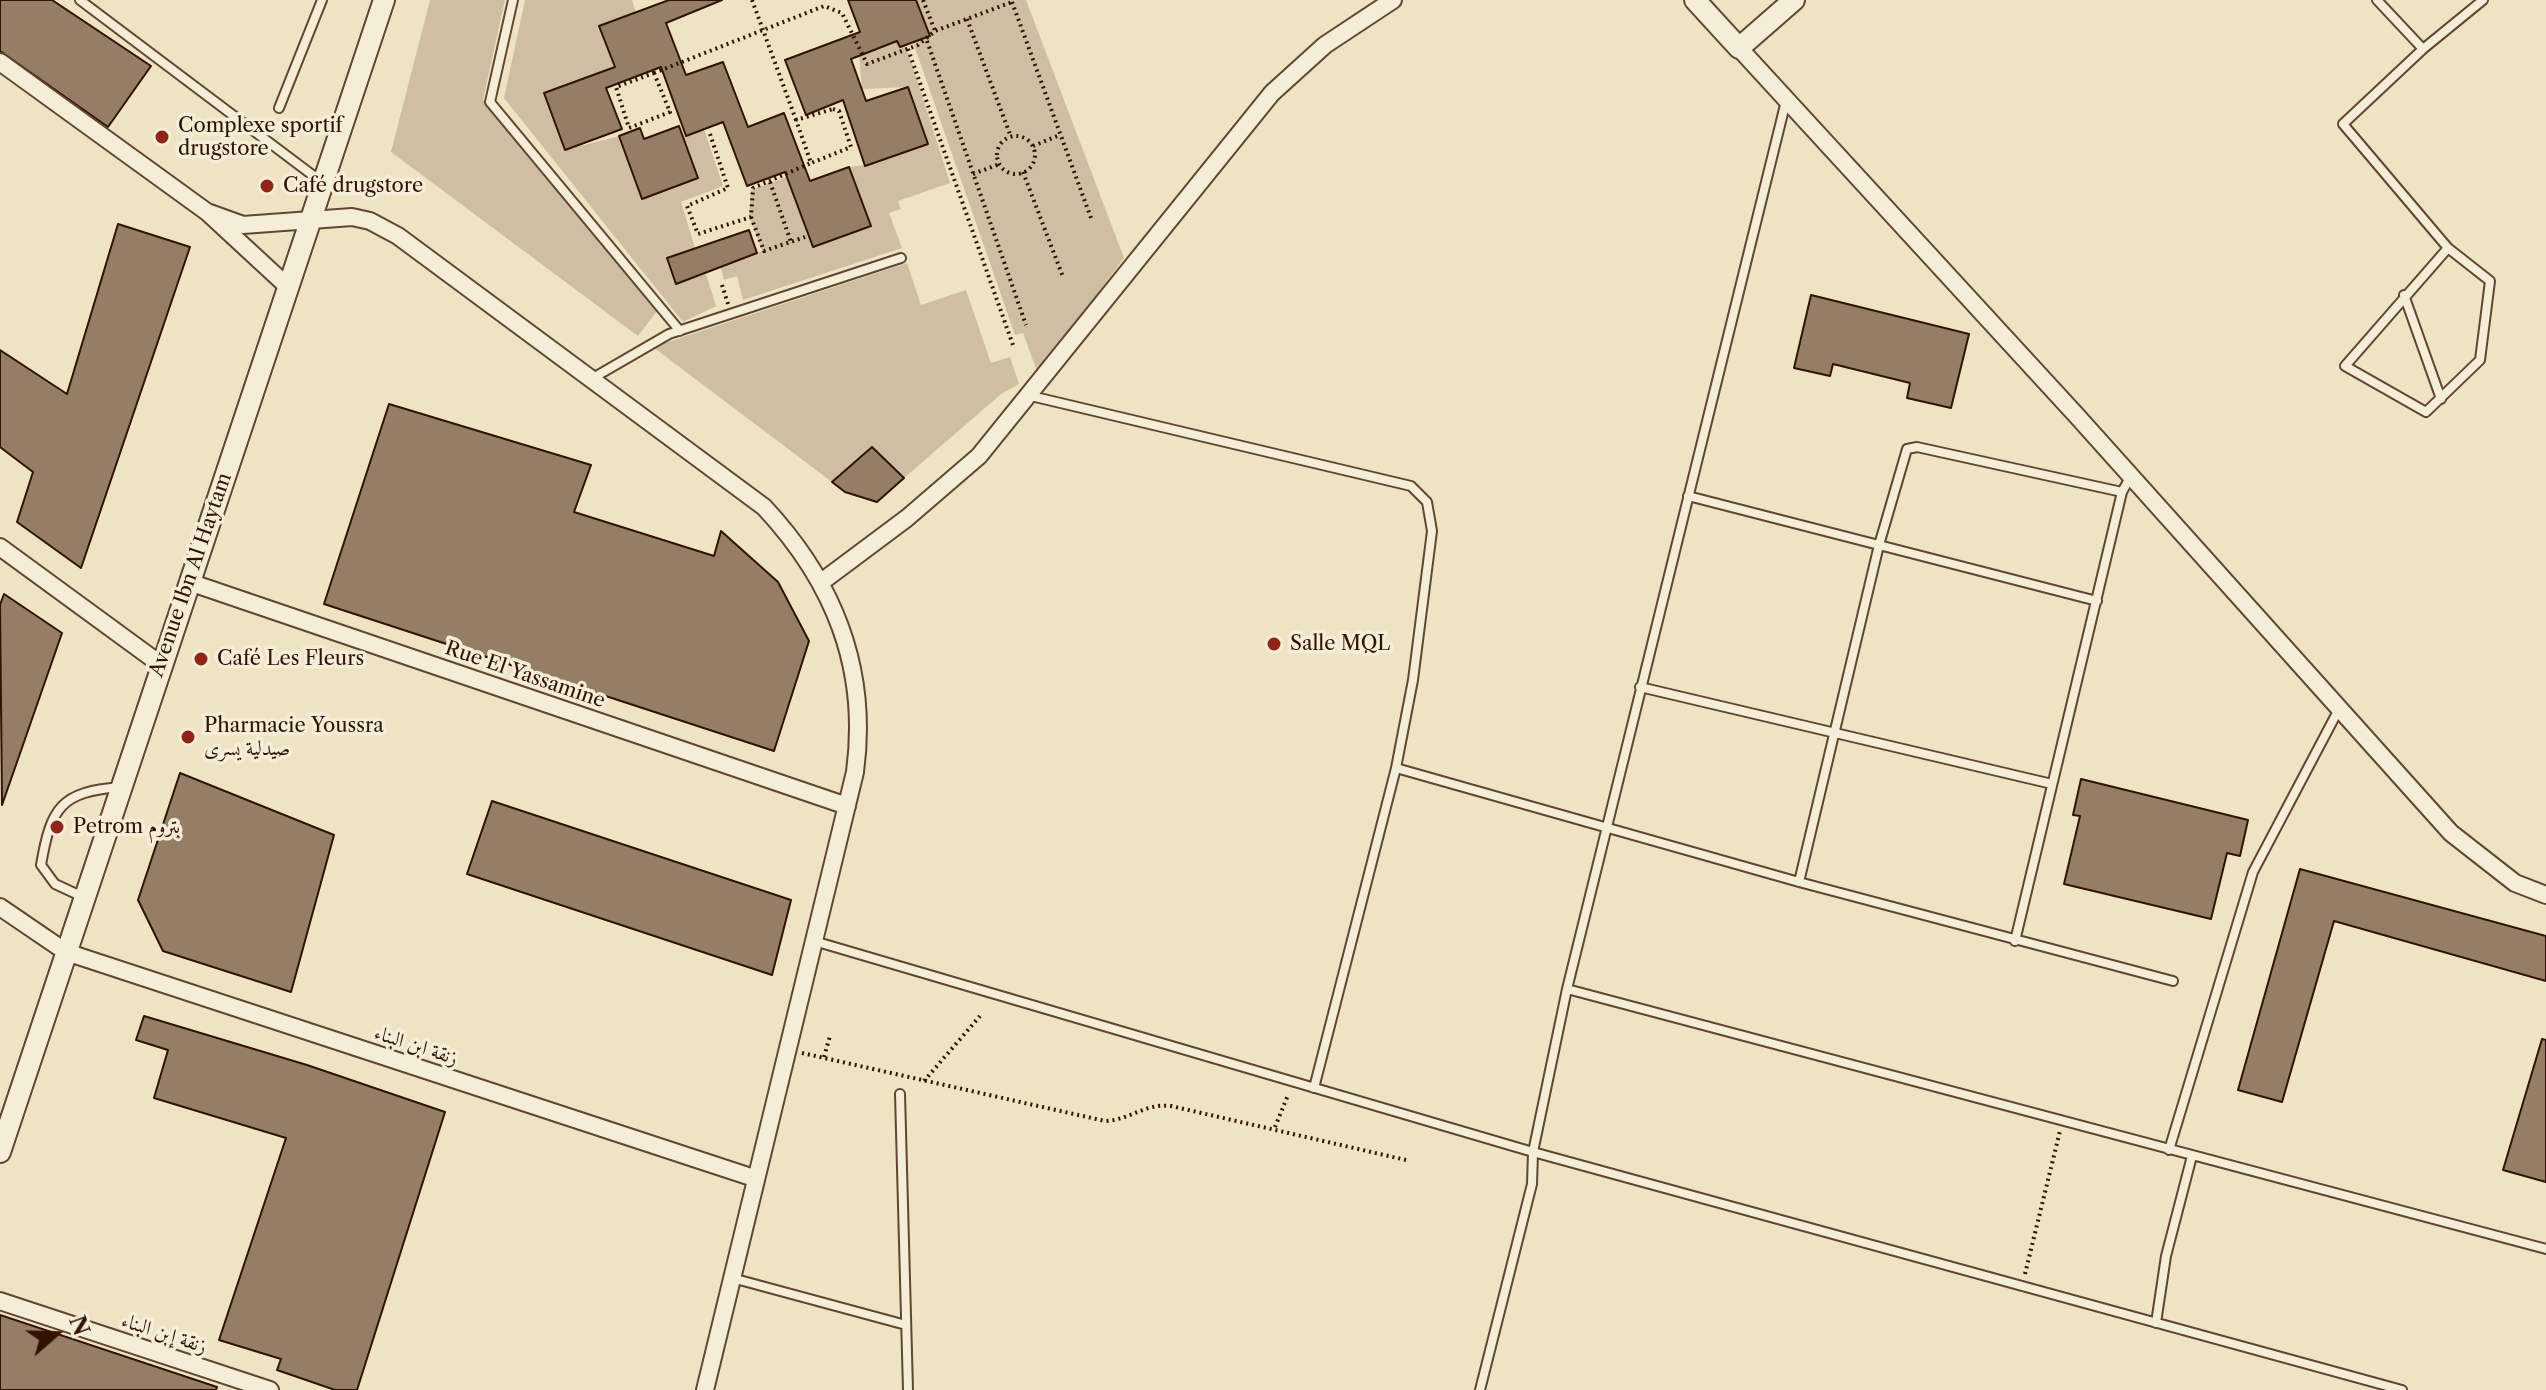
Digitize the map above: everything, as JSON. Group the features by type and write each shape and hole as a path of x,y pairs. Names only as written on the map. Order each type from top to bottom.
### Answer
{"street":[{"name":"Avenue Ibn Al Haytam","path":"0,1152 160,664 384,0"},
{"path":"820,583 907,518 979,456 1031,396 1272,93 1325,45 1393,0"},
{"path":"1695,0 2131,476 2451,833 2515,883 2546,895"},
{"path":"1739,48 1794,0"},
{"path":"0,62 207,212 287,286"},
{"path":"207,212 243,225 352,217 370,221 398,236 764,507 808,558 820,583 850,659 858,698 860,736 847,806 754,1178 705,1390"},
{"path":"0,547 160,664"},
{"name":"Rue El Yassamine","path":"189,582 847,806"},
{"name":"زنقة ابن البناء","path":"0,907 66,952 754,1178"},
{"name":"زنقة إبن البناء","path":"0,1301 270,1390"}],"lane":[{"path":"80,0 323,184"},
{"path":"279,108 322,0"},
{"path":"513,0 490,102 680,331"},
{"path":"2377,0 2423,49"},
{"path":"2448,248 2345,366 2426,412 2480,360 2490,281 2448,248 2343,124 2423,49 2483,0"},
{"path":"1480,1390 1532,1184 1533,1152 1567,989 1786,100"},
{"path":"593,378 680,331 901,258"},
{"path":"2404,295 2441,399"},
{"path":"1031,396 1411,486 1420,491 1427,502 1432,531 1413,680 1396,768 1314,1088"},
{"path":"1799,882 1879,545 1905,452 1914,446 2122,492"},
{"path":"2015,941 2122,492 2131,476"},
{"path":"1688,496 2097,601"},
{"path":"1640,687 2052,784"},
{"path":"2169,1150 2253,872 2339,709"},
{"path":"1396,768 1799,882 2173,981"},
{"path":"83,897 55,884 41,865 47,827 66,798 86,790 120,787"},
{"path":"814,941 1533,1152 2402,1390"},
{"path":"1567,989 2546,1249"},
{"path":"900,1094 908,1390"},
{"path":"2156,1323 2166,1256 2192,1156"},
{"path":"732,1278 906,1325"}],"path":[{"path":"752,0 811,163"},
{"path":"923,0 935,31"},
{"path":"654,73 668,115 629,128 616,87 831,5 842,13 867,64 927,41 935,31 1012,1 1091,218"},
{"path":"967,19 1011,137"},
{"path":"927,41 1026,325"},
{"path":"908,49 1014,348"},
{"path":"796,120 833,109 839,111 851,147 752,189 751,217 764,251 805,237"},
{"path":"710,134 728,188 687,206 695,232 701,235 751,217"},
{"path":"1033,146 1060,135"},
{"path":"1011,137 1023,137 1033,146 1035,158 1023,172 1011,173 1000,164 998,149 1011,137"},
{"path":"973,174 1000,164"},
{"path":"1023,172 1063,277"},
{"path":"770,182 791,242"},
{"path":"924,1081 980,1016"},
{"path":"824,1058 830,1036"},
{"path":"787,1049 1105,1121 1163,1105 1275,1127 1406,1160"},
{"path":"1275,1127 1294,1082"},
{"path":"2022,1288 2063,1121"}],"shaded area":[{"path":"430,0 505,0 483,100 657,311 638,336 391,152"},
{"path":"525,0 632,0 636,13 599,27 615,67 544,93 565,150 619,136 643,199 698,178 683,137 704,129 723,186 681,202 695,248 667,258 676,284 706,274 716,306 683,322 504,98"},
{"path":"916,0 1026,0 1124,258 1038,374 1023,333 1015,335 913,42 930,35"},
{"path":"897,41 900,47 906,45 950,183 898,201 901,209 889,213 902,248 743,300 737,276 724,280 720,265 762,251 749,216 751,190 789,176 813,247 870,226 849,167 866,165 928,144 908,87 862,89 859,55"},
{"path":"907,263 921,305 966,290 991,363 1010,357 1019,384 1001,394 904,478 872,448 832,482 653,347"}],"building":[{"path":"0,0 52,0 151,66 108,127 0,51"},
{"path":"669,0 722,0 666,23 686,75 723,62 748,127 784,113 810,181 849,167 871,226 813,247 785,172 747,186 723,122 686,136 661,67 606,88 622,129 565,150 544,93 615,67 599,26"},
{"path":"848,0 916,0 930,36 900,47 897,41 851,59 866,101 908,87 928,144 865,166 843,100 806,115 785,60 860,32"},
{"path":"679,126 698,178 642,199 619,136 640,128 644,139"},
{"path":"118,224 190,247 81,568 17,522 33,472 0,447 0,350 67,394"},
{"path":"749,230 757,253 676,284 667,258"},
{"path":"1811,295 1969,334 1951,408 1907,398 1910,383 1833,364 1830,376 1794,368"},
{"path":"389,404 591,465 574,512 714,556 721,531 778,582 809,641 774,751 324,604"},
{"path":"872,447 904,478 877,502 845,492 832,482"},
{"path":"4,594 62,633 2,805 0,605"},
{"path":"180,773 334,835 291,992 163,951 138,900"},
{"path":"2081,779 2248,820 2240,856 2227,853 2211,919 2064,884 2080,816 2073,815"},
{"path":"492,801 791,900 772,975 467,874"},
{"path":"2300,869 2546,936 2546,981 2334,921 2282,1102 2238,1090"},
{"path":"144,1016 307,1065 445,1112 357,1390 335,1390 277,1370 281,1359 219,1340 286,1138 154,1098 168,1050 136,1040"},
{"path":"2542,1039 2546,1040 2546,1182 2503,1170"},
{"path":"0,1315 217,1387 216,1390 0,1390"}],"place":[{"name":"Complexe sportif drugstore","path":"162,137"},
{"name":"Café drugstore","path":"267,186"},
{"name":"Salle MQL","path":"1274,644"},
{"name":"Café Les Fleurs","path":"201,659"},
{"name":"Pharmacie Youssra صيدلية يسرى","path":"188,737"},
{"name":"Petrom بتروم","path":"57,827"}]}
